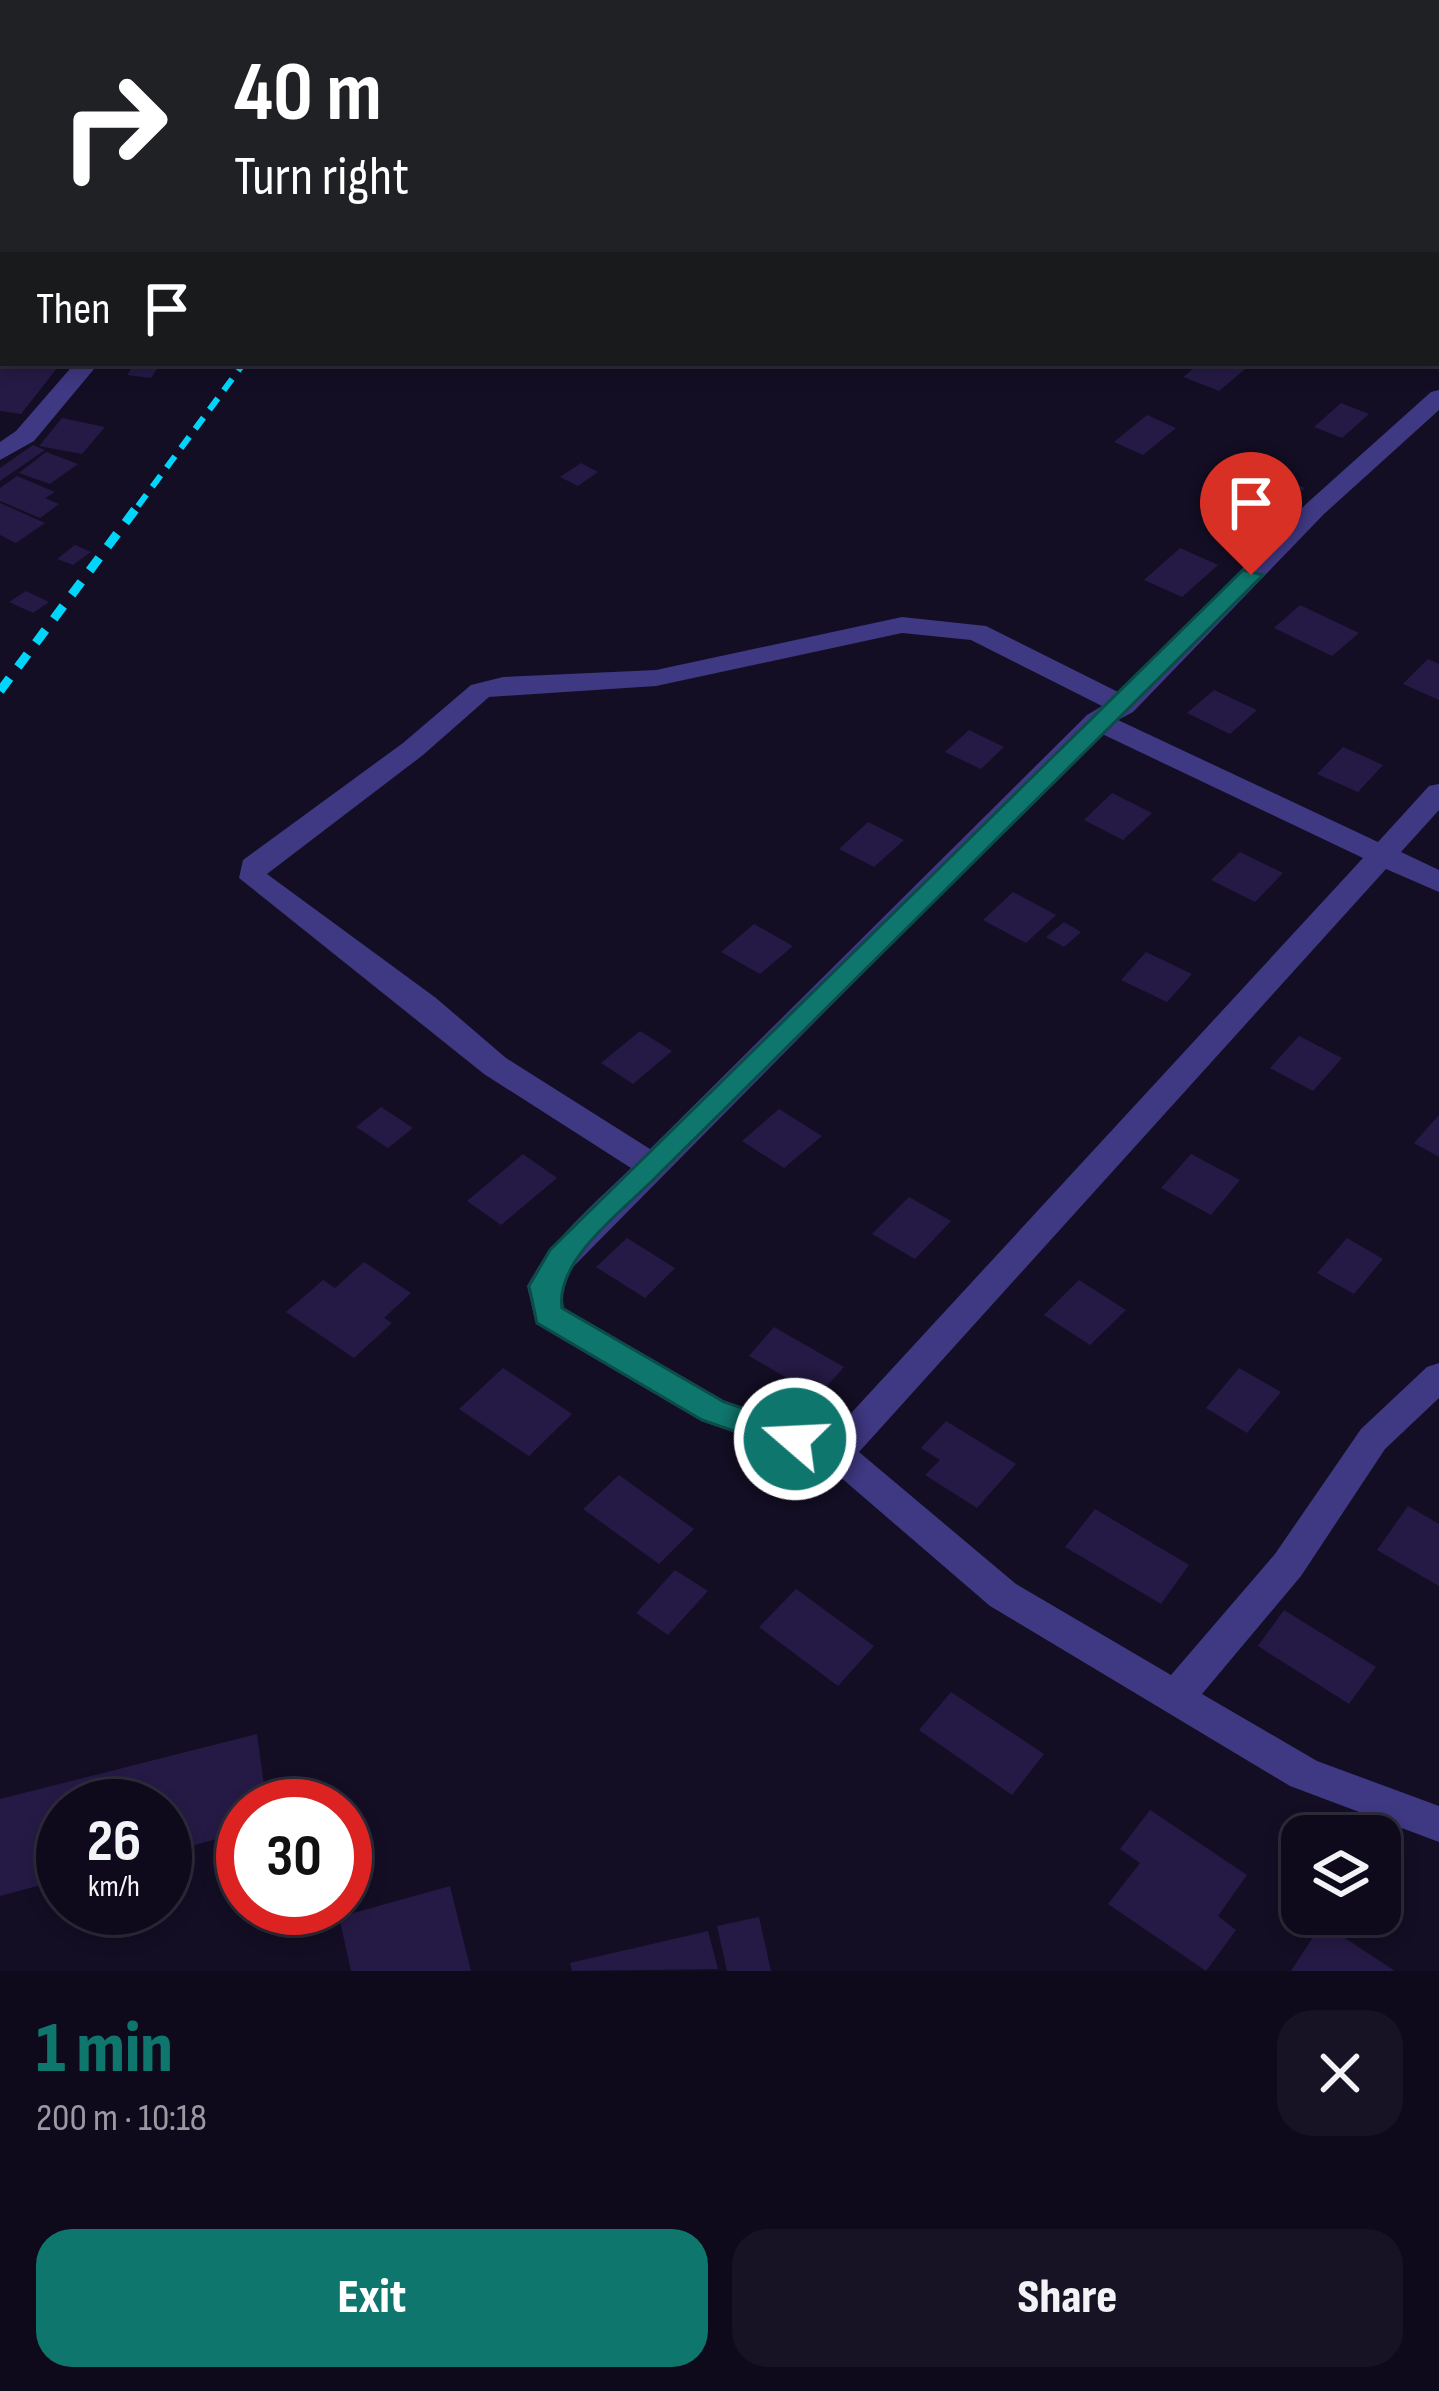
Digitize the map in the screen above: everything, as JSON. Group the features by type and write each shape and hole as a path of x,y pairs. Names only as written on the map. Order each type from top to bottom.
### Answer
{"street":[{"path":"0,453 25,436 84,366"},
{"path":"1439,398 1316,509 650,1165 560,1258 544,1286 548,1315 713,1411 836,1453 1003,1595 1304,1774 1439,1824"},
{"path":"650,1165 495,1066 424,1006 295,914 253,878 253,867 412,749 480,691 503,685 656,678 902,625 977,632 1110,713 1439,882"},
{"path":"836,1453 1439,793"},
{"path":"1175,1698 1288,1565 1372,1439 1439,1377"}],"building":[{"path":"0,366 58,367 21,414 0,411"},
{"path":"133,366 159,366 151,378 127,375"},
{"path":"1196,366 1249,366 1219,391 1183,377"},
{"path":"1341,403 1369,414 1342,438 1314,427"},
{"path":"1147,415 1176,428 1143,455 1114,442"},
{"path":"62,418 105,427 82,454 39,446"},
{"path":"33,445 45,450 0,481 0,468"},
{"path":"46,452 78,464 50,484 19,473"},
{"path":"581,463 598,472 578,486 560,477"},
{"path":"1238,472 1260,482 1270,473 1305,488 1272,519 1236,504 1244,496 1222,487"},
{"path":"17,476 55,492 45,498 59,504 40,518 0,501 0,488"},
{"path":"0,503 45,523 16,543 0,535"},
{"path":"75,545 91,552 73,565 57,559"},
{"path":"1180,548 1218,565 1182,597 1144,580"},
{"path":"26,591 49,602 33,613 9,602"},
{"path":"1300,605 1359,633 1332,656 1274,628"},
{"path":"1428,659 1439,664 1439,700 1403,684"},
{"path":"1214,690 1257,710 1230,734 1187,713"},
{"path":"969,730 1004,747 981,769 945,752"},
{"path":"1343,747 1383,765 1358,792 1317,774"},
{"path":"1112,793 1152,813 1123,840 1084,820"},
{"path":"868,822 904,840 874,867 839,849"},
{"path":"1240,852 1283,873 1255,902 1211,880"},
{"path":"1013,892 1056,915 1026,943 983,920"},
{"path":"1064,922 1081,932 1064,947 1046,937"},
{"path":"754,924 793,946 760,974 721,952"},
{"path":"1146,952 1192,974 1167,1002 1121,980"},
{"path":"640,1031 672,1051 633,1084 601,1063"},
{"path":"1299,1036 1342,1058 1313,1091 1270,1068"},
{"path":"381,1107 413,1128 388,1148 356,1127"},
{"path":"779,1109 822,1136 784,1168 742,1141"},
{"path":"1439,1115 1439,1157 1414,1143"},
{"path":"523,1154 557,1178 501,1225 467,1201"},
{"path":"1191,1154 1240,1180 1211,1215 1161,1188"},
{"path":"909,1197 951,1221 915,1259 872,1234"},
{"path":"627,1238 675,1268 645,1298 596,1267"},
{"path":"1347,1238 1383,1259 1354,1294 1317,1273"},
{"path":"364,1262 411,1293 384,1318 392,1323 354,1358 286,1312 323,1280 335,1288"},
{"path":"1079,1280 1126,1310 1090,1345 1044,1315"},
{"path":"774,1327 844,1367 818,1396 749,1356"},
{"path":"503,1368 572,1414 529,1456 459,1409"},
{"path":"1239,1368 1281,1392 1247,1433 1206,1408"},
{"path":"946,1421 1016,1464 977,1508 925,1475 940,1460 921,1448"},
{"path":"619,1475 694,1529 659,1564 583,1509"},
{"path":"1408,1506 1439,1524 1439,1586 1377,1550"},
{"path":"1095,1509 1189,1565 1161,1604 1065,1547"},
{"path":"675,1570 708,1591 668,1635 636,1613"},
{"path":"796,1589 874,1646 838,1686 759,1627"},
{"path":"1284,1610 1376,1667 1349,1704 1258,1646"},
{"path":"951,1692 1044,1754 1012,1795 919,1730"},
{"path":"257,1734 263,1779 216,1779 216,1839 192,1846 192,1779 79,1779"},
{"path":"36,1790 36,1886 0,1896 0,1799"},
{"path":"1150,1810 1247,1875 1218,1916 1236,1930 1206,1971 1108,1904 1140,1863 1120,1849"},
{"path":"450,1886 471,1971 351,1971 343,1935 372,1935 372,1908"},
{"path":"759,1917 771,1971 727,1971 717,1926"},
{"path":"708,1931 718,1969 572,1971 570,1963"},
{"path":"1314,1935 1340,1935 1395,1971 1291,1971"}],"railway":[{"path":"138,506 242,366"},
{"path":"0,691 140,503"}],"route":[{"path":"795,1439 713,1411 579,1335 548,1315 544,1286 560,1258 650,1165 1097,721 1123,706 1251,575"}]}
